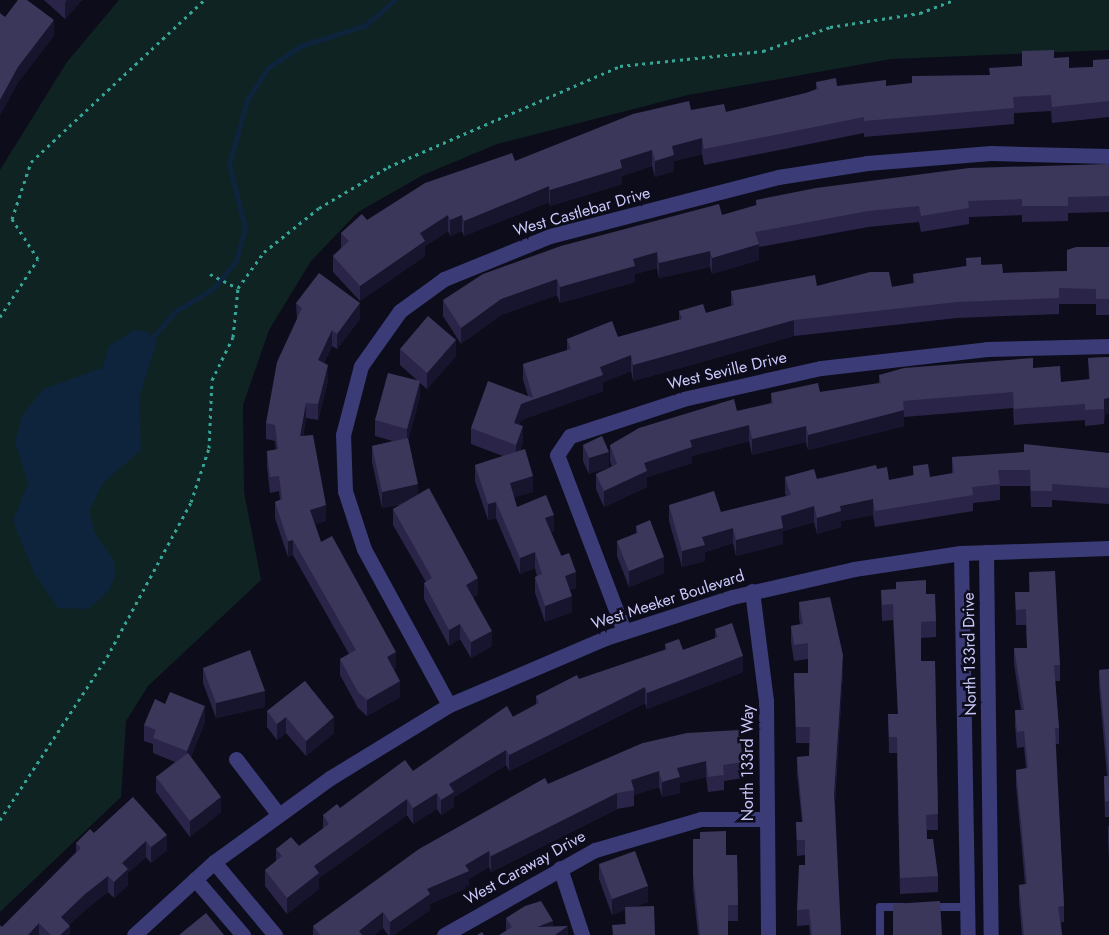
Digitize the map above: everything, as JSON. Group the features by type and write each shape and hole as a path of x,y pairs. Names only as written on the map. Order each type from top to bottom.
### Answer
{"street":[{"name":"West Castlebar Drive","path":"449,705 364,549 345,490 343,435 362,366 400,311 444,279 540,240 778,177 867,163 991,153 1109,156"},
{"name":"West Seville Drive","path":"624,632 557,454 570,436 683,399 821,368 987,349 1109,346"},
{"name":"West Meeker Boulevard","path":"134,935 214,862 278,814 449,705 624,632 752,591 961,553 1109,548"},
{"name":"North 133rd Drive","path":"986,552 991,935"},
{"name":"North 133rd Drive","path":"961,553 968,935"},
{"name":"North 133rd Way","path":"752,591 766,701 768,935"},
{"path":"966,753 990,756"},
{"path":"236,759 278,814"},
{"name":"West Caraway Drive","path":"444,935 595,850 701,819 766,819"},
{"path":"214,862 275,935"},
{"path":"560,868 582,935"},
{"path":"195,879 243,935"}],"lane":[{"path":"880,935 880,908 968,907"}],"path":[{"path":"0,316 38,259 12,219 31,162 204,0"},
{"path":"210,274 238,288"}],"green space":[{"path":"119,0 1109,0 1109,50 891,59 688,95 497,144 423,175 358,212 311,261 269,330 243,405 244,492 261,580 148,686 126,721 121,797 0,912 0,170 67,62"}],"water":[{"path":"134,330 148,332 157,342 139,398 141,450 103,483 89,511 95,533 114,561 115,577 108,592 88,609 58,608 34,573 13,521 28,483 15,443 22,416 43,389 102,368 109,346"}],"building":[{"path":"18,0 27,0 54,20 18,67 0,100 0,13 5,17"},
{"path":"1054,50 1054,58 1069,57 1069,68 1093,67 1093,60 1109,59 1109,101 1052,107 1051,95 1013,97 1014,108 864,121 864,117 704,149 702,138 672,146 674,155 655,161 652,150 620,160 622,168 550,190 549,186 464,221 462,215 450,220 448,215 420,233 425,241 360,286 333,256 349,241 341,233 362,214 367,220 425,183 512,153 515,161 633,114 689,101 691,110 724,104 726,112 806,93 818,89 816,82 836,78 837,86 886,80 886,86 912,83 912,76 990,75 989,68 1022,66 1022,51"},
{"path":"1109,164 1109,196 1068,197 1068,206 1022,206 1022,199 968,201 969,208 921,216 919,206 868,211 755,232 759,244 712,258 710,251 659,263 657,252 633,259 635,266 560,287 557,279 501,299 461,328 443,300 483,274 561,246 719,204 722,215 757,205 756,200 816,188 969,168"},
{"path":"1076,247 1109,247 1109,299 1096,299 1096,289 1059,288 1059,298 957,302 794,320 633,365 631,355 600,367 603,375 521,404 514,423 523,426 516,445 471,428 488,381 533,398 523,364 571,349 567,339 612,321 618,337 682,319 679,311 703,304 706,313 734,305 731,291 815,275 817,286 870,272 889,272 892,287 915,283 913,274 967,266 966,258 981,257 981,265 1002,264 1003,273 1067,271 1067,250"},
{"path":"319,273 360,303 337,334 332,330 318,360 328,365 318,404 306,403 300,436 313,435 326,505 310,510 321,542 332,536 396,652 387,657 400,681 367,700 358,692 340,659 356,650 293,540 288,541 275,502 282,499 279,476 270,477 267,451 278,449 275,425 266,423 277,362 302,308 296,303"},
{"path":"428,316 456,340 427,373 400,349"},
{"path":"1109,357 1109,398 1104,399 1104,409 1085,410 1085,404 1014,409 1013,392 903,401 904,410 808,435 806,426 752,439 749,425 690,440 692,447 644,463 647,471 604,491 596,474 617,464 610,445 639,428 734,399 737,411 773,403 771,393 818,383 820,392 881,383 879,375 904,368 1033,358 1033,368 1060,366 1061,382 1090,379 1088,358"},
{"path":"388,373 420,381 407,429 375,420"},
{"path":"602,436 609,452 589,458 583,445"},
{"path":"408,438 418,484 382,492 372,446"},
{"path":"1024,444 1109,453 1109,488 1052,484 1052,491 1031,491 1030,470 998,470 1000,484 972,487 973,495 875,511 873,499 840,506 841,511 817,518 814,506 781,516 783,528 736,540 733,528 702,537 705,545 682,551 669,505 714,491 721,512 791,495 785,477 814,469 817,479 876,465 877,469 887,467 889,480 914,475 913,466 928,464 930,477 954,473 952,457 1024,452"},
{"path":"525,449 533,476 510,483 517,507 546,495 554,515 545,518 561,556 569,553 576,572 565,576 572,596 545,606 535,577 542,574 535,552 520,558 496,502 488,504 475,465"},
{"path":"429,488 478,578 466,585 492,631 471,642 460,624 449,630 424,583 432,578 393,509"},
{"path":"650,520 664,557 629,571 617,541 638,533 636,526"},
{"path":"1055,571 1060,665 1054,665 1059,728 1055,728 1064,906 1058,907 1062,935 1024,935 1019,885 1027,884 1016,770 1028,768 1024,731 1017,732 1015,710 1024,710 1014,648 1027,648 1026,609 1016,610 1015,592 1030,592 1029,572"},
{"path":"926,580 926,594 935,594 936,621 921,622 921,661 935,661 938,814 926,815 927,839 933,839 938,876 900,878 897,737 889,737 888,714 898,714 893,604 882,605 881,590 896,589 896,582"},
{"path":"830,597 843,655 834,794 841,935 812,935 809,909 797,910 799,865 805,865 805,840 797,840 796,822 803,822 797,757 809,756 810,727 796,727 794,673 808,673 808,643 794,645 791,626 803,624 799,602"},
{"path":"732,623 743,656 647,693 645,687 509,755 506,750 449,784 454,792 441,800 437,793 413,808 407,799 314,866 319,873 287,898 265,870 282,856 276,849 291,837 299,846 329,824 323,815 337,804 340,808 405,760 413,771 507,706 513,717 539,703 536,696 577,675 579,679 667,649 665,644 679,639 683,650 718,637 715,629"},
{"path":"250,650 265,691 216,703 203,668"},
{"path":"1109,669 1109,776 1099,670"},
{"path":"305,681 334,717 306,741 286,717 277,724 267,711"},
{"path":"170,692 205,706 187,751 153,738 156,730 144,725 155,699 165,704"},
{"path":"739,730 743,762 723,765 724,775 708,777 706,761 677,768 680,777 662,782 659,771 631,780 634,790 617,793 491,856 489,851 465,865 469,871 427,889 430,894 390,922 383,912 359,931 362,935 320,935 313,926 419,849 545,778 548,784 643,743 687,733"},
{"path":"188,753 221,797 190,821 156,777"},
{"path":"1104,776 1109,776 1109,801 1105,802"},
{"path":"133,797 167,835 151,847 146,841 122,863 128,869 114,882 108,876 85,894 61,917 70,926 60,935 51,935 39,923 28,935 0,935 0,925 2,927 81,848 76,843 90,829 94,833"},
{"path":"726,831 726,855 737,855 738,905 728,905 728,935 700,935 693,873 693,839 700,839 700,832"},
{"path":"635,851 648,886 612,899 599,864"},
{"path":"541,901 553,921 537,927 568,926 555,935 499,935 512,927 506,918 525,906"},
{"path":"940,901 942,935 893,935 893,904"},
{"path":"654,906 655,935 613,935 612,925 626,924 625,907"},
{"path":"206,913 224,935 179,935"}],"waterway":[{"path":"154,336 175,312 214,288 236,261 245,228 229,165 247,100 268,68 301,46 366,25 395,0"}]}
